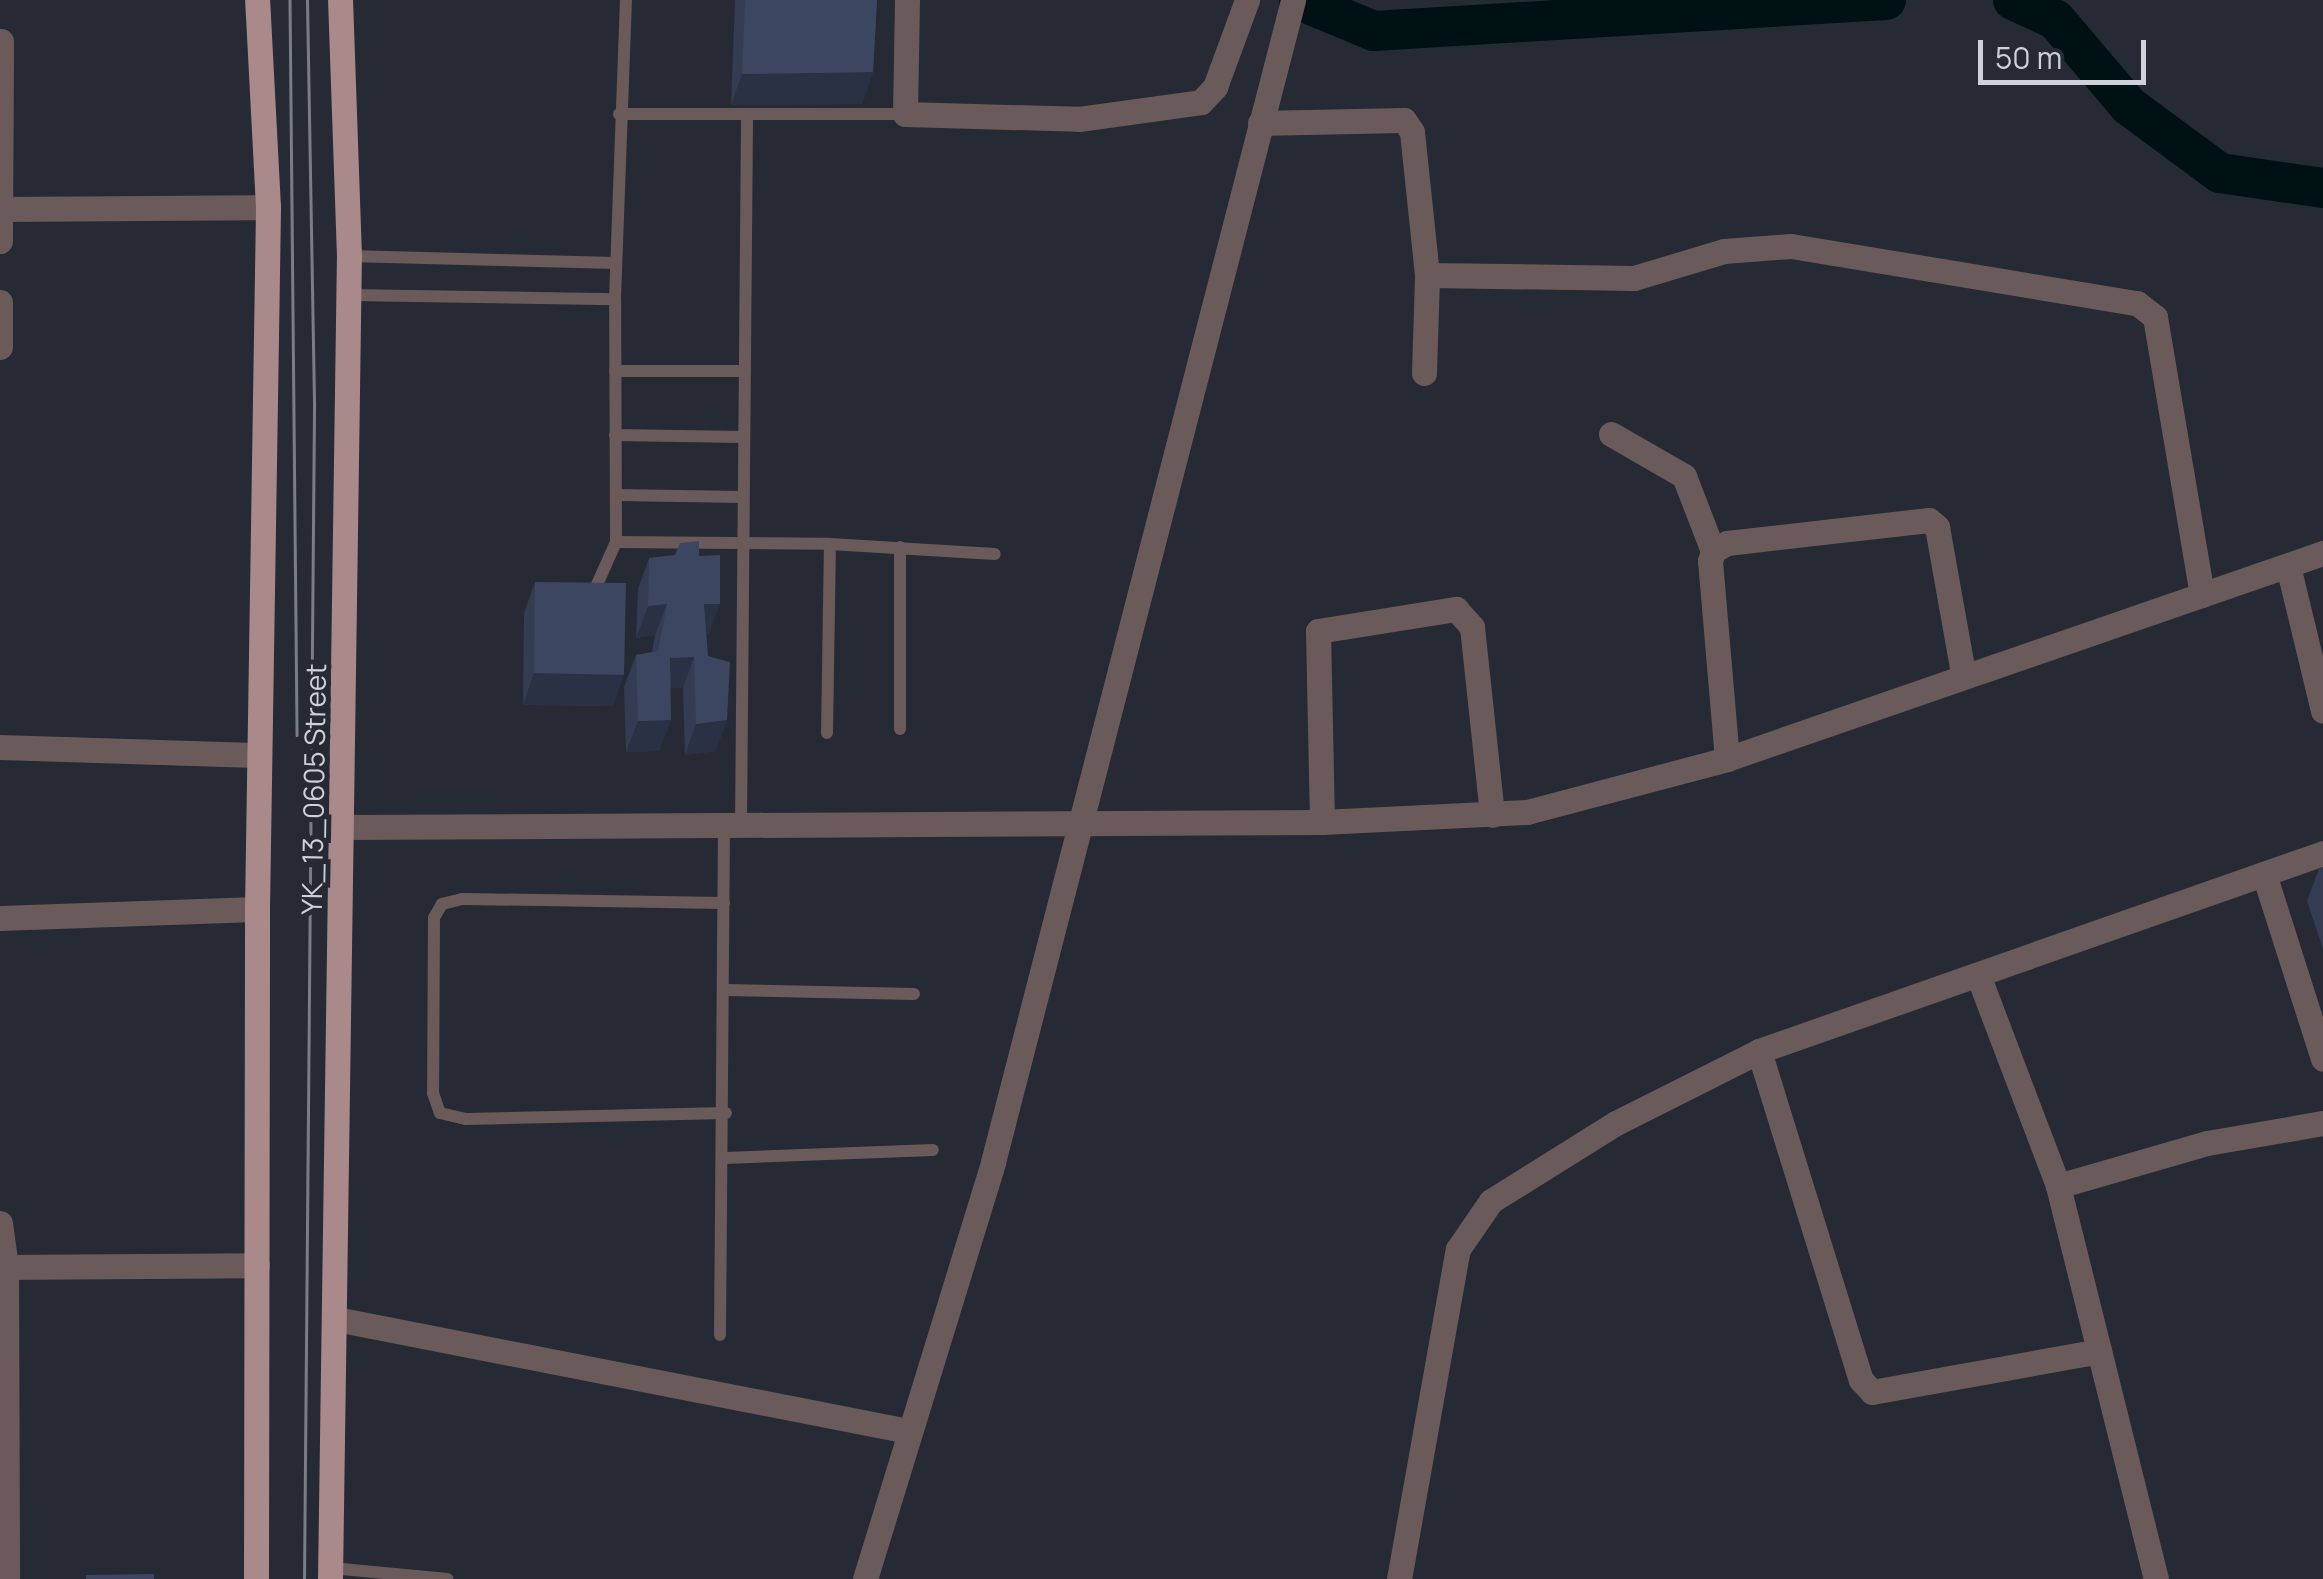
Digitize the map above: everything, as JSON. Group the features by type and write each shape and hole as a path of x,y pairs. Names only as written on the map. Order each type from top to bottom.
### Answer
{"main road":[{"name":"YK_13_0605 Street","path":"256,0 268,207 257,908 256,1579"},
{"name":"YK_13_0605 Street","path":"330,1573 348,295 340,0"}],"street":[{"path":"907,0 905,114 1079,119 1188,108 1215,87 1248,0"},
{"path":"864,1579 993,1162 1084,822 1290,11"},
{"path":"0,240 1,42"},
{"path":"1260,123 1404,120 1412,132 1426,276 1424,373"},
{"path":"2,209 268,207"},
{"path":"1426,276 1634,278 1724,251 1791,246 2137,302 2155,317 2202,595"},
{"path":"0,302 0,349"},
{"path":"1611,434 1684,476 1713,551 1727,760"},
{"path":"1713,551 1727,543 1929,520 1937,528 1963,673"},
{"path":"343,826 1322,822 1527,812 1727,760 1963,673 2323,553"},
{"path":"2288,566 2323,711"},
{"path":"1322,822 1318,631 1456,609 1472,628 1492,815"},
{"path":"0,747 259,755"},
{"path":"1400,1579 1458,1249 1491,1201 1616,1123 1759,1052 2323,853"},
{"path":"2264,874 2323,1059"},
{"path":"0,918 257,908"},
{"path":"1978,975 2058,1186 2156,1579"},
{"path":"1759,1052 1861,1380 1872,1392 2099,1350"},
{"path":"2058,1186 2207,1143 2323,1122"},
{"path":"0,1222 7,1579"},
{"path":"3,1267 257,1266"},
{"path":"336,1320 908,1430"}],"lane":[{"path":"596,589 616,542 615,299 626,0"},
{"path":"620,114 747,118 905,114"},
{"path":"720,1335 726,1114 724,903 733,825 745,544 742,496 747,118"},
{"path":"348,256 616,263"},
{"path":"348,295 615,299"},
{"path":"615,370 746,371"},
{"path":"614,436 743,437"},
{"path":"617,496 742,496"},
{"path":"616,542 830,544 995,554"},
{"path":"827,733 830,544"},
{"path":"900,547 900,728"},
{"path":"724,903 442,904 434,918 433,1093 440,1113 466,1119 726,1114"},
{"path":"725,990 914,994"},
{"path":"725,1158 933,1150"},
{"path":"330,1573 447,1579"}],"building":[{"path":"745,0 877,0 873,72 742,74"},
{"path":"699,541 699,556 720,555 720,604 704,604 708,656 730,662 727,720 696,724 694,657 670,658 671,720 638,721 636,655 658,651 667,604 648,606 649,558 675,555 680,543"},
{"path":"535,582 626,583 624,675 534,673"},
{"path":"154,1574 154,1579 86,1579 86,1575"}],"waterway":[{"path":"1299,0 1374,31 1886,0"},
{"path":"2013,0 2056,20 2129,106 2220,173 2323,188"}],"tram line":[{"path":"290,0 297,735"},
{"path":"304,1579 314,402 307,0"}]}
